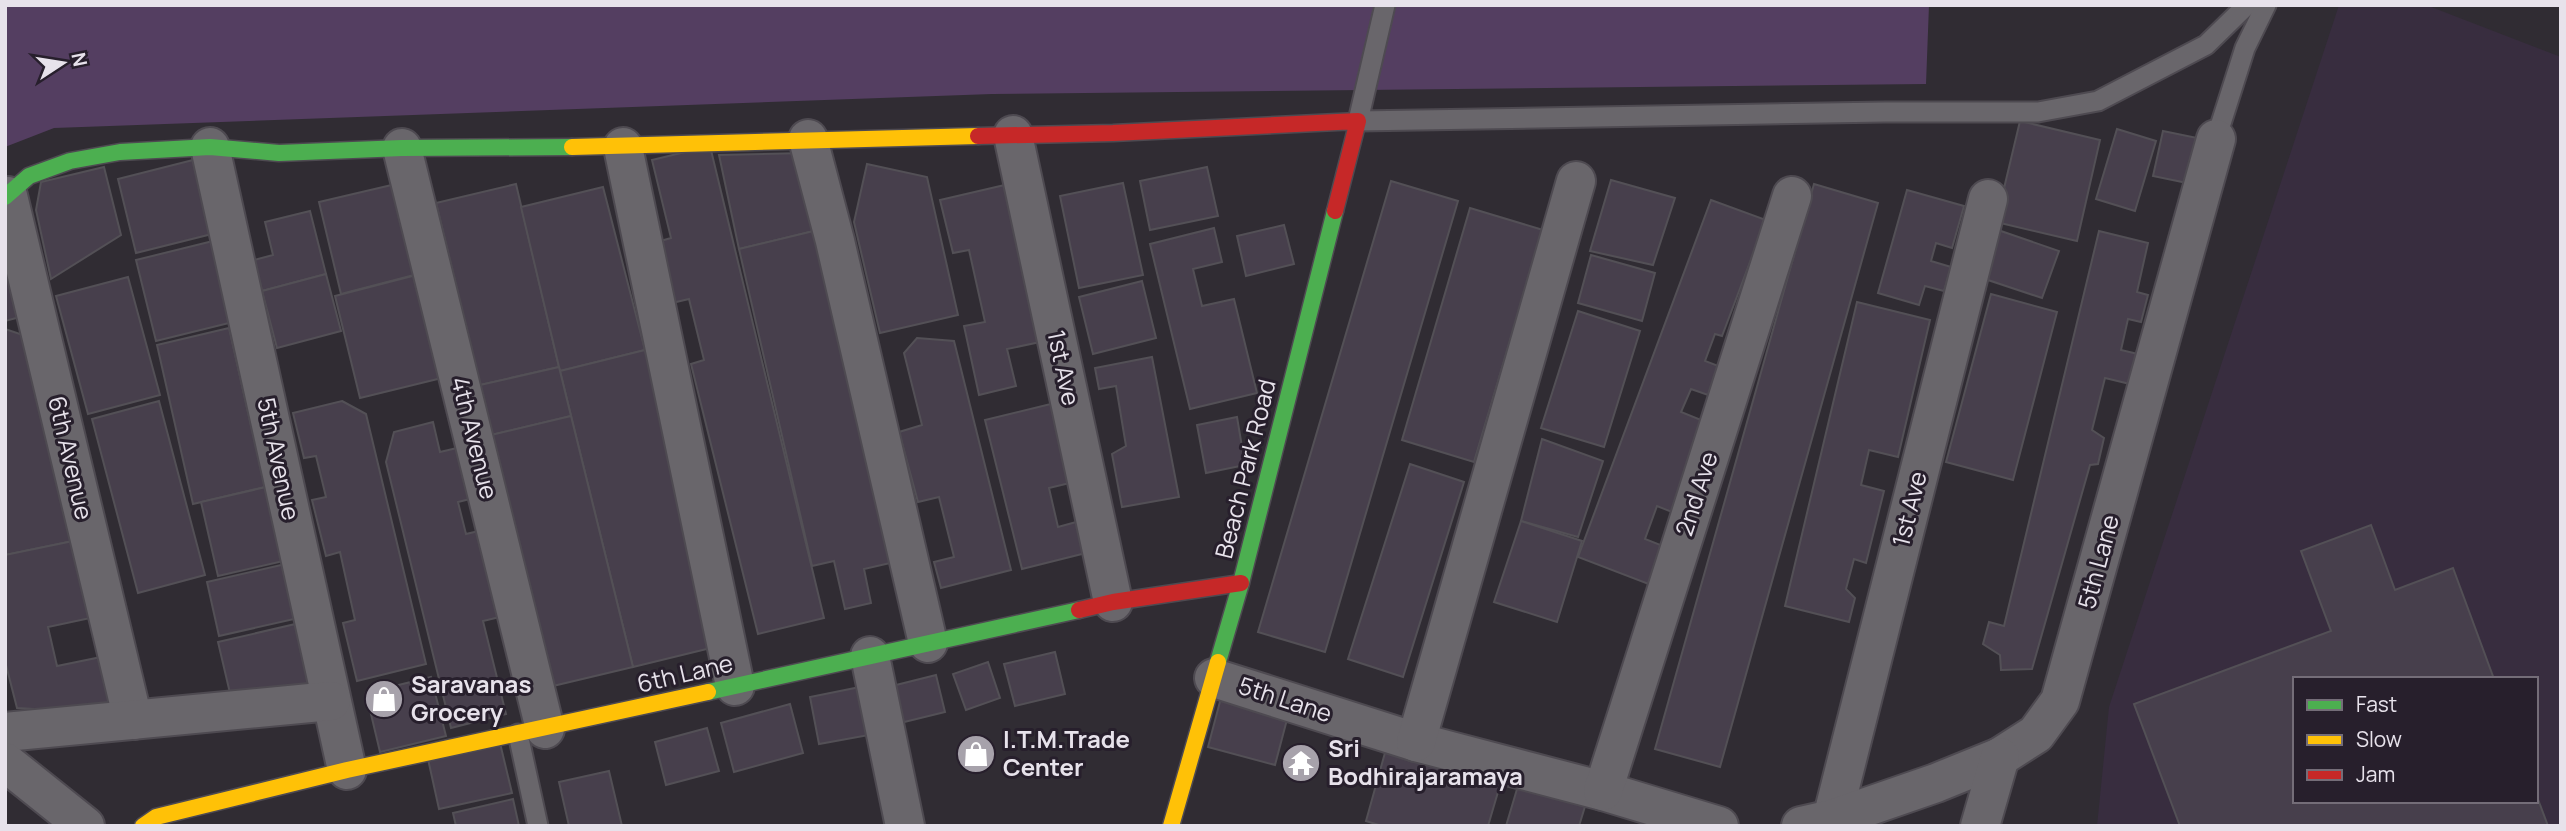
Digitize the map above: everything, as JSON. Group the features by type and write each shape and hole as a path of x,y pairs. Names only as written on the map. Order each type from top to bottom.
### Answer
{"street":[{"path":"6,196 29,176 70,161 120,152 210,147 279,153 402,148 623,146 1113,133 1357,121"},
{"name":"Beach Park Road","path":"1171,826 1241,583 1357,121"},
{"name":"1st Ave","path":"1013,135 1113,602"},
{"path":"808,139 835,241 928,643"},
{"name":"5th Lane","path":"1816,822 1936,783 2000,757 2036,734 2060,701 2216,139"},
{"path":"623,146 735,686"},
{"name":"5th Avenue","path":"210,147 347,770"},
{"name":"4th Avenue","path":"402,148 532,732"},
{"path":"1416,742 1576,181"},
{"name":"6th Avenue","path":"6,196 133,720"},
{"name":"2nd Ave","path":"1603,791 1792,196"},
{"name":"1st Ave","path":"1816,822 1988,199"},
{"name":"6th Lane","path":"143,826 156,817 347,770 532,732 1113,602 1241,583"},
{"path":"870,656 905,826"},
{"name":"5th Lane","path":"1214,678 1416,742 1603,791 1719,826"},
{"path":"5,732 331,701"},
{"path":"1980,826 2000,757"},
{"path":"5,762 85,826"}],"lane":[{"path":"1385,5 1357,121 2038,112 2098,101 2206,46 2248,5"},
{"path":"2216,139 2245,48 2266,5"},
{"path":"532,732 538,826"}],"shaded area":[{"path":"5,5 1929,5 1926,84 992,94 54,128 5,147"},
{"path":"2339,5 2426,5 2561,57 2561,826 2097,826 2109,707"}],"building":[{"path":"2020,121 2100,140 2077,241 1996,222"},
{"path":"2117,129 2156,141 2135,211 2096,199"},
{"path":"2163,131 2202,139 2192,184 2153,176"},
{"path":"710,146 824,618 758,634 691,364 704,360 689,299 672,303 657,242 671,238 652,160"},
{"path":"805,153 822,229 739,249 719,155"},
{"path":"197,159 216,233 136,253 118,179"},
{"path":"867,164 927,177 958,315 880,333 854,222"},
{"path":"104,167 121,235 51,279 36,210 41,182"},
{"path":"1207,167 1218,216 1150,230 1140,181"},
{"path":"1611,180 1675,198 1653,265 1590,251"},
{"path":"1391,181 1458,201 1325,652 1258,632"},
{"path":"1123,183 1143,275 1079,288 1060,196"},
{"path":"396,184 418,274 341,294 319,202"},
{"path":"516,184 559,367 480,385 436,203"},
{"path":"1009,184 1045,341 1007,349 1016,386 979,395 964,326 985,322 969,250 953,253 940,200"},
{"path":"1814,184 1878,203 1720,767 1655,749"},
{"path":"603,187 645,350 560,371 521,207"},
{"path":"1907,190 1964,206 1952,248 1936,243 1931,261 1951,267 1944,291 1925,286 1919,305 1878,293"},
{"path":"1711,200 1766,220 1722,336 1715,334 1705,361 1721,367 1711,396 1691,389 1681,412 1711,424 1677,514 1657,506 1645,539 1673,550 1659,588 1578,557"},
{"path":"1470,208 1543,230 1474,462 1402,440"},
{"path":"310,211 326,274 262,291 254,260 273,255 265,222"},
{"path":"1284,225 1294,264 1246,276 1237,236"},
{"path":"1214,228 1222,262 1193,269 1202,306 1234,299 1257,393 1190,409 1150,244"},
{"path":"822,229 899,561 864,569 871,603 845,609 834,561 812,566 739,249"},
{"path":"1998,230 2059,251 2042,298 1982,278"},
{"path":"2099,231 2148,243 2137,292 2148,295 2141,322 2128,319 2121,350 2138,354 2130,384 2105,378 2092,430 2104,438 2098,464 2090,465 2032,669 2001,670 2000,655 1983,644 1989,622 2004,626"},
{"path":"213,241 233,322 156,341 136,260"},
{"path":"5,246 24,316 5,321"},
{"path":"1591,255 1655,273 1642,321 1578,303"},
{"path":"424,273 450,376 360,398 335,296"},
{"path":"326,274 341,331 277,348 262,291"},
{"path":"128,277 160,395 88,414 56,296"},
{"path":"1142,281 1156,338 1093,354 1079,297"},
{"path":"1991,294 2057,312 2013,480 1946,462"},
{"path":"1857,302 1930,320 1898,457 1869,450 1861,485 1884,491 1866,563 1854,559 1846,589 1855,598 1849,622 1785,606"},
{"path":"1578,311 1640,331 1604,447 1541,428"},
{"path":"229,328 265,487 193,504 157,345"},
{"path":"5,329 29,337 78,540 5,555"},
{"path":"917,338 954,341 1011,570 941,588 934,562 954,557 939,497 918,502 899,432 922,425 904,353"},
{"path":"645,350 719,646 633,667 560,371"},
{"path":"1152,357 1179,497 1122,507 1112,454 1126,446 1116,386 1099,389 1095,368"},
{"path":"559,367 571,416 491,435 480,385"},
{"path":"159,401 205,575 138,593 92,419"},
{"path":"342,401 366,414 426,664 357,681 343,623 355,620 340,552 326,556 312,500 326,497 316,456 304,458 293,413"},
{"path":"1059,402 1078,481 1049,488 1058,527 1087,519 1094,551 1022,569 985,420"},
{"path":"571,416 633,667 553,686 491,435"},
{"path":"1237,417 1245,465 1206,473 1197,425"},
{"path":"433,422 440,452 457,448 470,499 458,502 466,534 483,530 504,616 483,621 506,714 451,728 386,462 394,432"},
{"path":"1542,439 1603,461 1578,537 1521,521"},
{"path":"1410,464 1464,482 1403,677 1348,659"},
{"path":"275,485 292,559 218,576 201,502"},
{"path":"1521,521 1582,541 1557,622 1494,602"},
{"path":"2371,525 2395,590 2453,568 2493,677 2293,677 2293,803 2538,803 2538,799 2548,826 2180,826 2134,704 2331,631 2301,551"},
{"path":"78,540 95,617 48,627 57,666 106,656 118,714 17,708 5,661 5,555"},
{"path":"290,563 303,617 219,636 207,582"},
{"path":"304,622 319,687 233,706 218,642"},
{"path":"1055,652 1065,694 1015,706 1004,664"},
{"path":"988,662 1000,698 966,710 953,674"},
{"path":"936,675 945,712 892,725 884,688"},
{"path":"431,677 446,736 380,752 366,693"},
{"path":"860,687 869,735 819,744 810,697"},
{"path":"1222,694 1289,712 1275,765 1208,747"},
{"path":"790,704 803,753 734,772 721,723"},
{"path":"707,728 719,771 666,785 655,742"},
{"path":"1388,742 1503,775 1488,826 1382,826 1366,821"},
{"path":"500,743 512,793 439,809 428,759"},
{"path":"609,771 622,826 569,826 559,782"},
{"path":"1520,779 1587,800 1579,826 1506,826"},
{"path":"513,799 519,826 456,826 453,813"}],"traffic: fast":[{"path":"5,197 29,176 70,161 120,152 210,147 279,153 402,148 572,147"},
{"path":"1218,662 1241,583 1335,211"},
{"path":"708,692 1079,610"}],"traffic: slow":[{"path":"572,147 978,136"},
{"path":"1171,826 1218,662"},
{"path":"143,826 156,817 347,770 708,692"}],"traffic: jam":[{"path":"978,136 1113,133 1358,121 1335,211"},
{"path":"1079,610 1113,602 1241,583"}],"place":[{"name":"Saravanas Grocery","path":"384,699"},
{"name":"I.T.M.Trade Center","path":"976,754"},
{"name":"Sri Bodhirajaramaya","path":"1301,763"}]}
